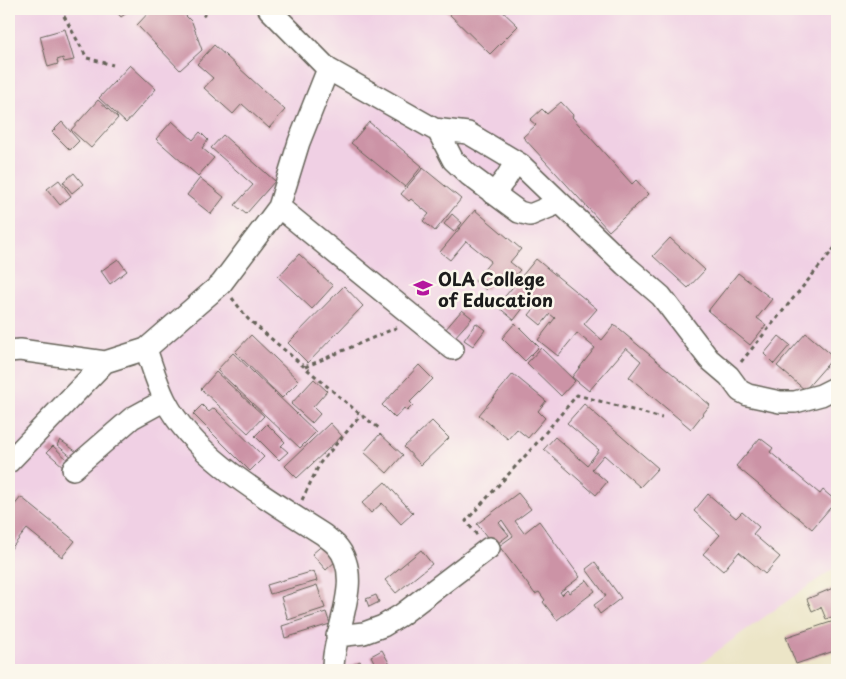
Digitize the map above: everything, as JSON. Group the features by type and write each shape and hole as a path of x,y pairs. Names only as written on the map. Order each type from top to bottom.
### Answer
{"lane":[{"path":"269,9 328,69 438,131 468,133 520,164 625,265 661,296 708,358 729,376 740,390 748,395 780,402 795,402 821,396 837,387"},
{"path":"9,350 104,362 146,349 221,284 279,207 299,142 328,69"},
{"path":"438,131 453,160 469,175 519,212 530,216 559,203"},
{"path":"469,175 475,162 488,145"},
{"path":"492,193 499,188 516,162"},
{"path":"279,207 452,349"},
{"path":"146,349 165,400 189,435 219,465 324,535 336,546 345,560 349,586 337,636 333,670"},
{"path":"9,462 104,362"},
{"path":"73,469 132,418 165,400"},
{"path":"337,636 364,633 389,622 401,615 489,548"}],"path":[{"path":"60,9 87,58 113,65"},
{"path":"197,9 205,16"},
{"path":"729,376 837,245"},
{"path":"221,284 248,319 379,428"},
{"path":"305,367 416,318"},
{"path":"489,548 466,521 535,445 577,394 662,418"},
{"path":"293,515 320,463 362,415"}],"shaded area":[{"name":"OLA College of Education","path":"9,9 837,9 837,566 692,670 9,670"}],"building":[{"path":"114,9 132,9 121,17"},
{"path":"152,9 179,9 192,22 202,50 180,70 137,25"},
{"path":"444,9 500,9 518,26 490,54"},
{"path":"65,29 74,60 64,62 63,58 57,60 58,64 48,67 40,36"},
{"path":"214,45 285,110 269,128 242,104 233,114 204,88 213,78 197,64"},
{"path":"130,65 156,89 126,123 99,98"},
{"path":"98,100 118,118 91,148 71,130"},
{"path":"561,102 573,115 572,117 632,184 636,180 649,194 609,231 523,137 536,125 530,120 542,109 547,114"},
{"path":"172,121 193,140 200,132 208,140 202,148 214,158 198,176 156,139"},
{"path":"62,122 79,141 70,150 52,132"},
{"path":"369,122 422,166 405,187 351,143"},
{"path":"223,135 275,181 246,214 235,205 253,185 211,148"},
{"path":"423,168 461,199 435,231 423,221 429,214 411,199 409,201 401,194"},
{"path":"74,173 83,184 72,193 63,182"},
{"path":"200,178 224,197 211,214 187,195"},
{"path":"59,180 71,196 60,205 47,189"},
{"path":"475,210 521,249 510,262 520,270 512,279 503,271 486,290 475,281 491,261 466,241 450,260 440,252"},
{"path":"452,214 462,223 454,232 444,224"},
{"path":"670,238 705,270 688,288 653,256"},
{"path":"299,254 333,286 312,309 278,277"},
{"path":"118,259 127,271 110,284 101,271"},
{"path":"536,259 597,309 584,324 602,340 614,325 710,405 691,429 629,377 641,361 626,348 589,391 572,377 595,348 577,333 558,356 538,340 555,318 550,314 541,325 529,315 538,304 531,298 514,320 497,306"},
{"path":"738,273 772,299 757,318 766,325 750,345 708,311"},
{"path":"344,286 363,306 308,363 288,343"},
{"path":"462,310 472,318 454,338 445,330"},
{"path":"476,323 485,330 473,346 464,340"},
{"path":"515,323 539,347 525,361 502,338"},
{"path":"806,333 834,357 805,390 777,366"},
{"path":"251,335 299,381 282,398 235,352"},
{"path":"779,336 790,345 774,364 764,354"},
{"path":"541,348 575,381 561,396 527,363"},
{"path":"233,353 316,432 300,448 217,370"},
{"path":"419,365 433,379 410,402 413,405 407,411 404,408 395,418 382,405"},
{"path":"216,372 264,416 248,433 201,389"},
{"path":"513,374 546,401 538,411 545,418 528,438 517,429 508,439 479,415"},
{"path":"314,379 327,391 313,407 320,414 312,423 291,404"},
{"path":"584,404 658,468 640,487 604,455 592,469 607,482 596,495 544,449 555,437 587,465 599,450 567,423"},
{"path":"202,405 209,412 214,408 264,457 250,471 193,414"},
{"path":"432,421 449,438 421,465 404,447"},
{"path":"330,423 342,436 297,478 285,466"},
{"path":"267,424 285,442 281,446 288,452 279,460 255,436"},
{"path":"380,434 403,455 387,473 364,452"},
{"path":"760,438 773,448 770,452 820,494 823,490 836,501 812,529 736,466"},
{"path":"60,440 77,452 73,458 57,445"},
{"path":"53,446 70,462 65,468 47,452"},
{"path":"385,482 413,513 401,524 382,503 371,513 362,503"},
{"path":"518,493 531,509 515,521 524,533 539,521 580,577 560,592 562,595 567,590 569,593 587,580 595,591 557,620 543,602 545,600 539,592 535,594 499,546 513,536 502,520 499,523 509,535 494,546 477,524"},
{"path":"708,494 736,518 742,512 759,527 753,534 780,557 765,574 739,552 723,571 703,554 720,535 694,511"},
{"path":"21,497 75,541 62,557 27,529 9,551 9,520 12,516 9,512"},
{"path":"325,543 338,559 326,570 312,554"},
{"path":"421,550 432,564 396,593 385,580"},
{"path":"595,562 621,598 600,614 594,605 606,596 586,569"},
{"path":"314,571 317,581 270,594 267,585"},
{"path":"317,585 325,608 288,620 281,597"},
{"path":"833,588 837,598 837,615 826,619 821,607 812,611 807,599"},
{"path":"376,595 379,602 369,607 366,599"},
{"path":"326,612 330,624 285,638 282,626"},
{"path":"837,620 837,650 796,664 786,637"},
{"path":"382,650 393,670 378,670 371,656"},
{"path":"360,661 365,670 349,670 347,668"}],"place":[{"name":"OLA College of Education","path":"423,288"}]}
